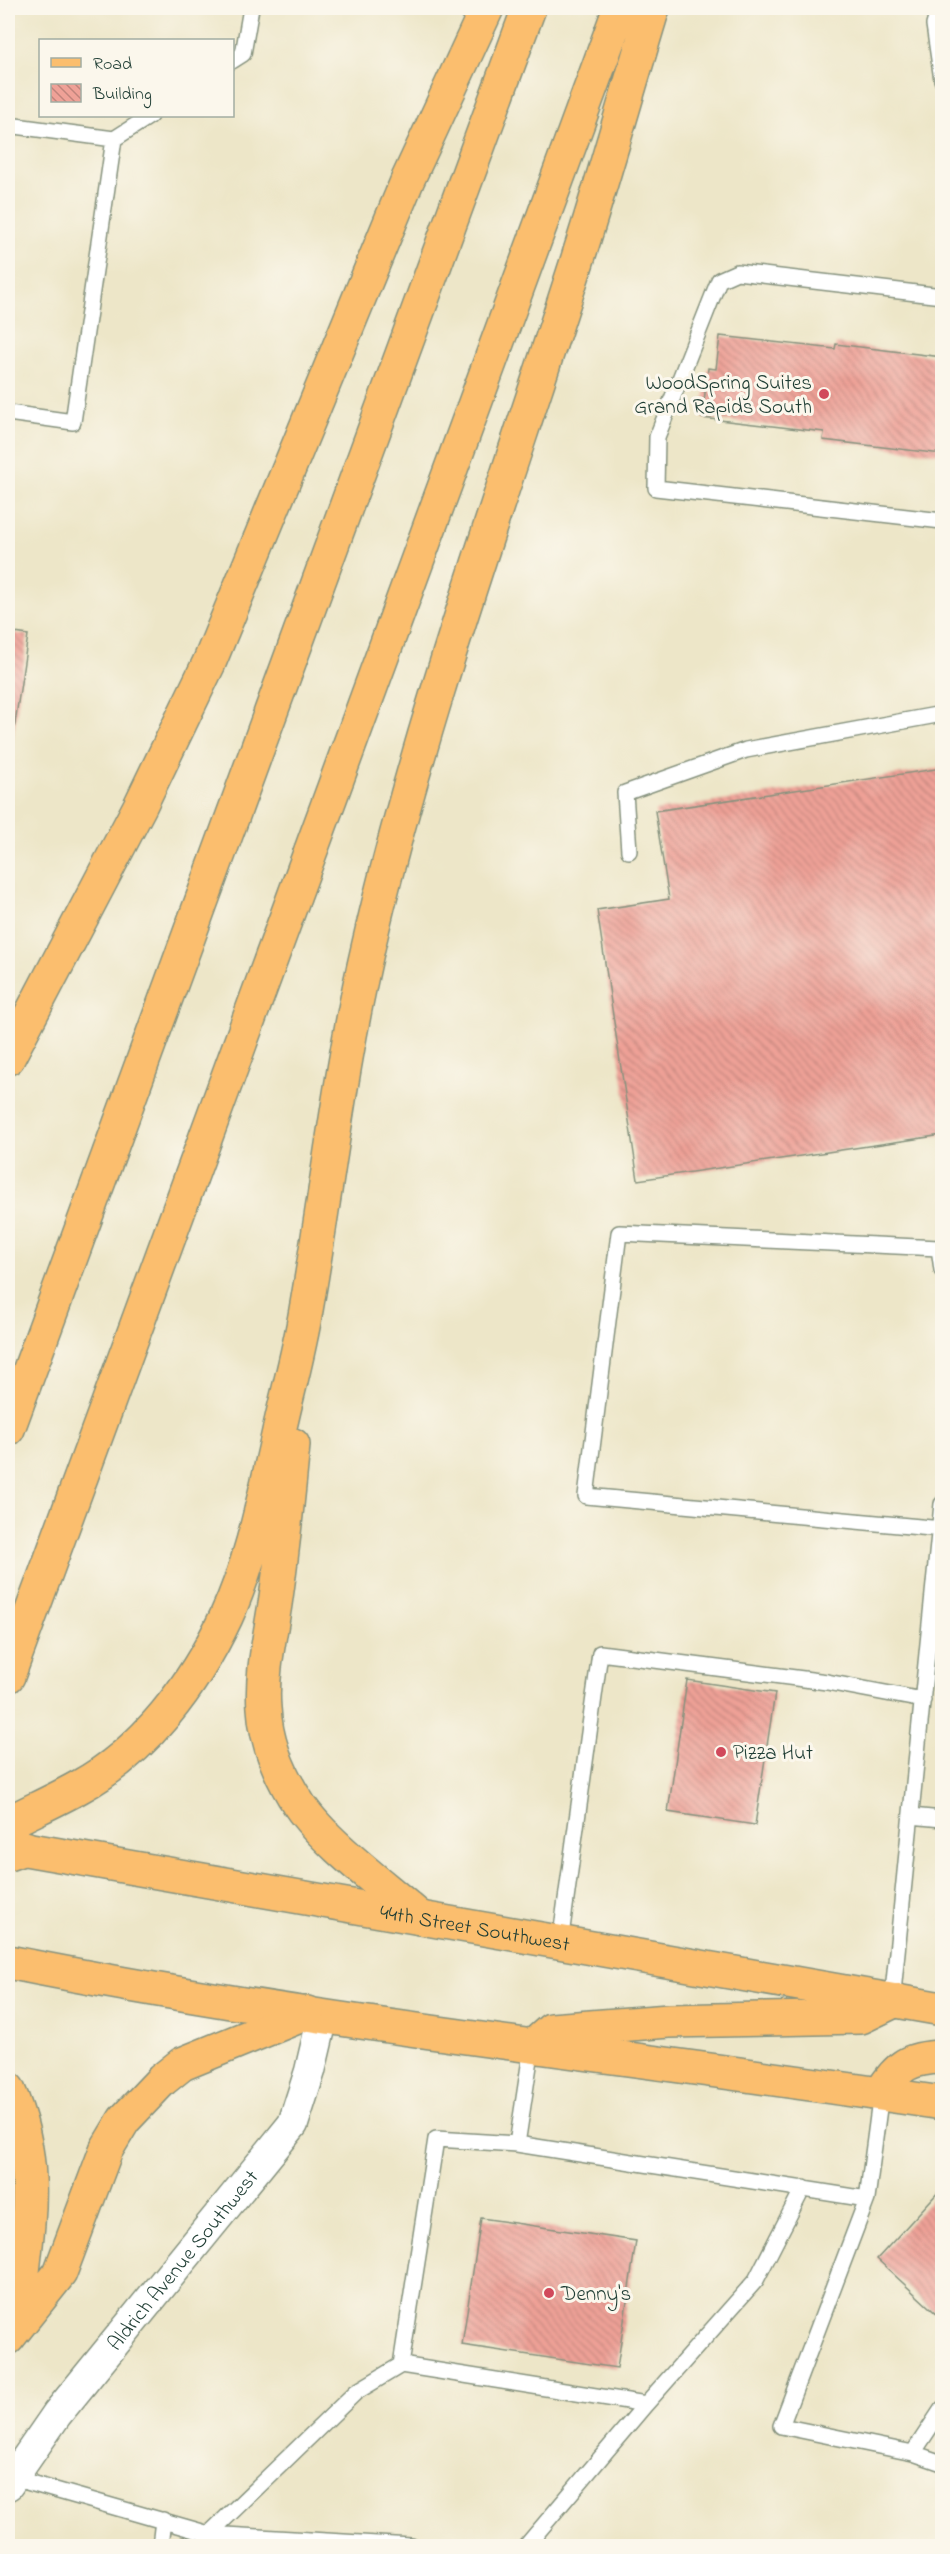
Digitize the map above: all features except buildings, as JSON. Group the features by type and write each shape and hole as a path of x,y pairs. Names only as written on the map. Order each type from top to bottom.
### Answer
{"main road":[{"path":"8,1058 140,807 209,663 408,179 487,8"},
{"path":"8,1429 529,8"},
{"path":"8,1676 620,8"},
{"path":"420,1918 320,1830 301,1807 283,1778 267,1725 264,1708 265,1675 285,1537 306,1315 337,1111 366,955 400,817 494,514 580,252 653,8"},
{"path":"12,1843 40,1806 81,1786 122,1758 159,1722 185,1687 224,1620 239,1582 261,1509 306,1315"},
{"name":"44th Street Southwest","path":"12,1843 560,1943 942,2009"},
{"path":"8,1962 104,1982 315,2015 942,2103"},
{"path":"532,2046 550,2030 669,2021 861,2017 892,2002"},
{"path":"13,2330 60,2273 106,2150 124,2120 162,2080 182,2064 315,2015"},
{"path":"881,2093 892,2076 904,2064 925,2057 942,2057"},
{"path":"8,2089 27,2142 31,2195 13,2330"}],"street":[{"name":"Aldrich Avenue Southwest","path":"10,2481 57,2414 292,2124 310,2071 315,2015"}],"lane":[{"path":"234,60 243,54 251,8"},
{"path":"939,8 934,25 942,80"},
{"path":"8,125 114,139 148,117"},
{"path":"8,413 74,422 114,139"},
{"path":"942,296 737,273 719,280 657,437 656,488 942,521"},
{"path":"629,851 625,793 746,750 942,714"},
{"path":"941,1528 586,1496 620,1233 941,1247 942,1270"},
{"path":"892,2002 942,1504"},
{"path":"560,1943 600,1653 827,1682 923,1700"},
{"path":"911,1816 942,1819"},
{"path":"517,2144 532,2046"},
{"path":"881,2093 867,2199 781,2426 913,2453 942,2463"},
{"path":"401,2365 436,2139 517,2144 867,2199"},
{"path":"526,2547 646,2404 756,2280 803,2188"},
{"path":"209,2534 356,2392 401,2365 646,2404"},
{"path":"913,2453 942,2409"},
{"path":"10,2481 209,2534 411,2547"},
{"path":"160,2547 163,2520"}],"place":[{"name":"WoodSpring Suites Grand Rapids South","path":"824,394"},
{"name":"Pizza Hut","path":"721,1752"},
{"name":"Denny's","path":"549,2293"}]}
